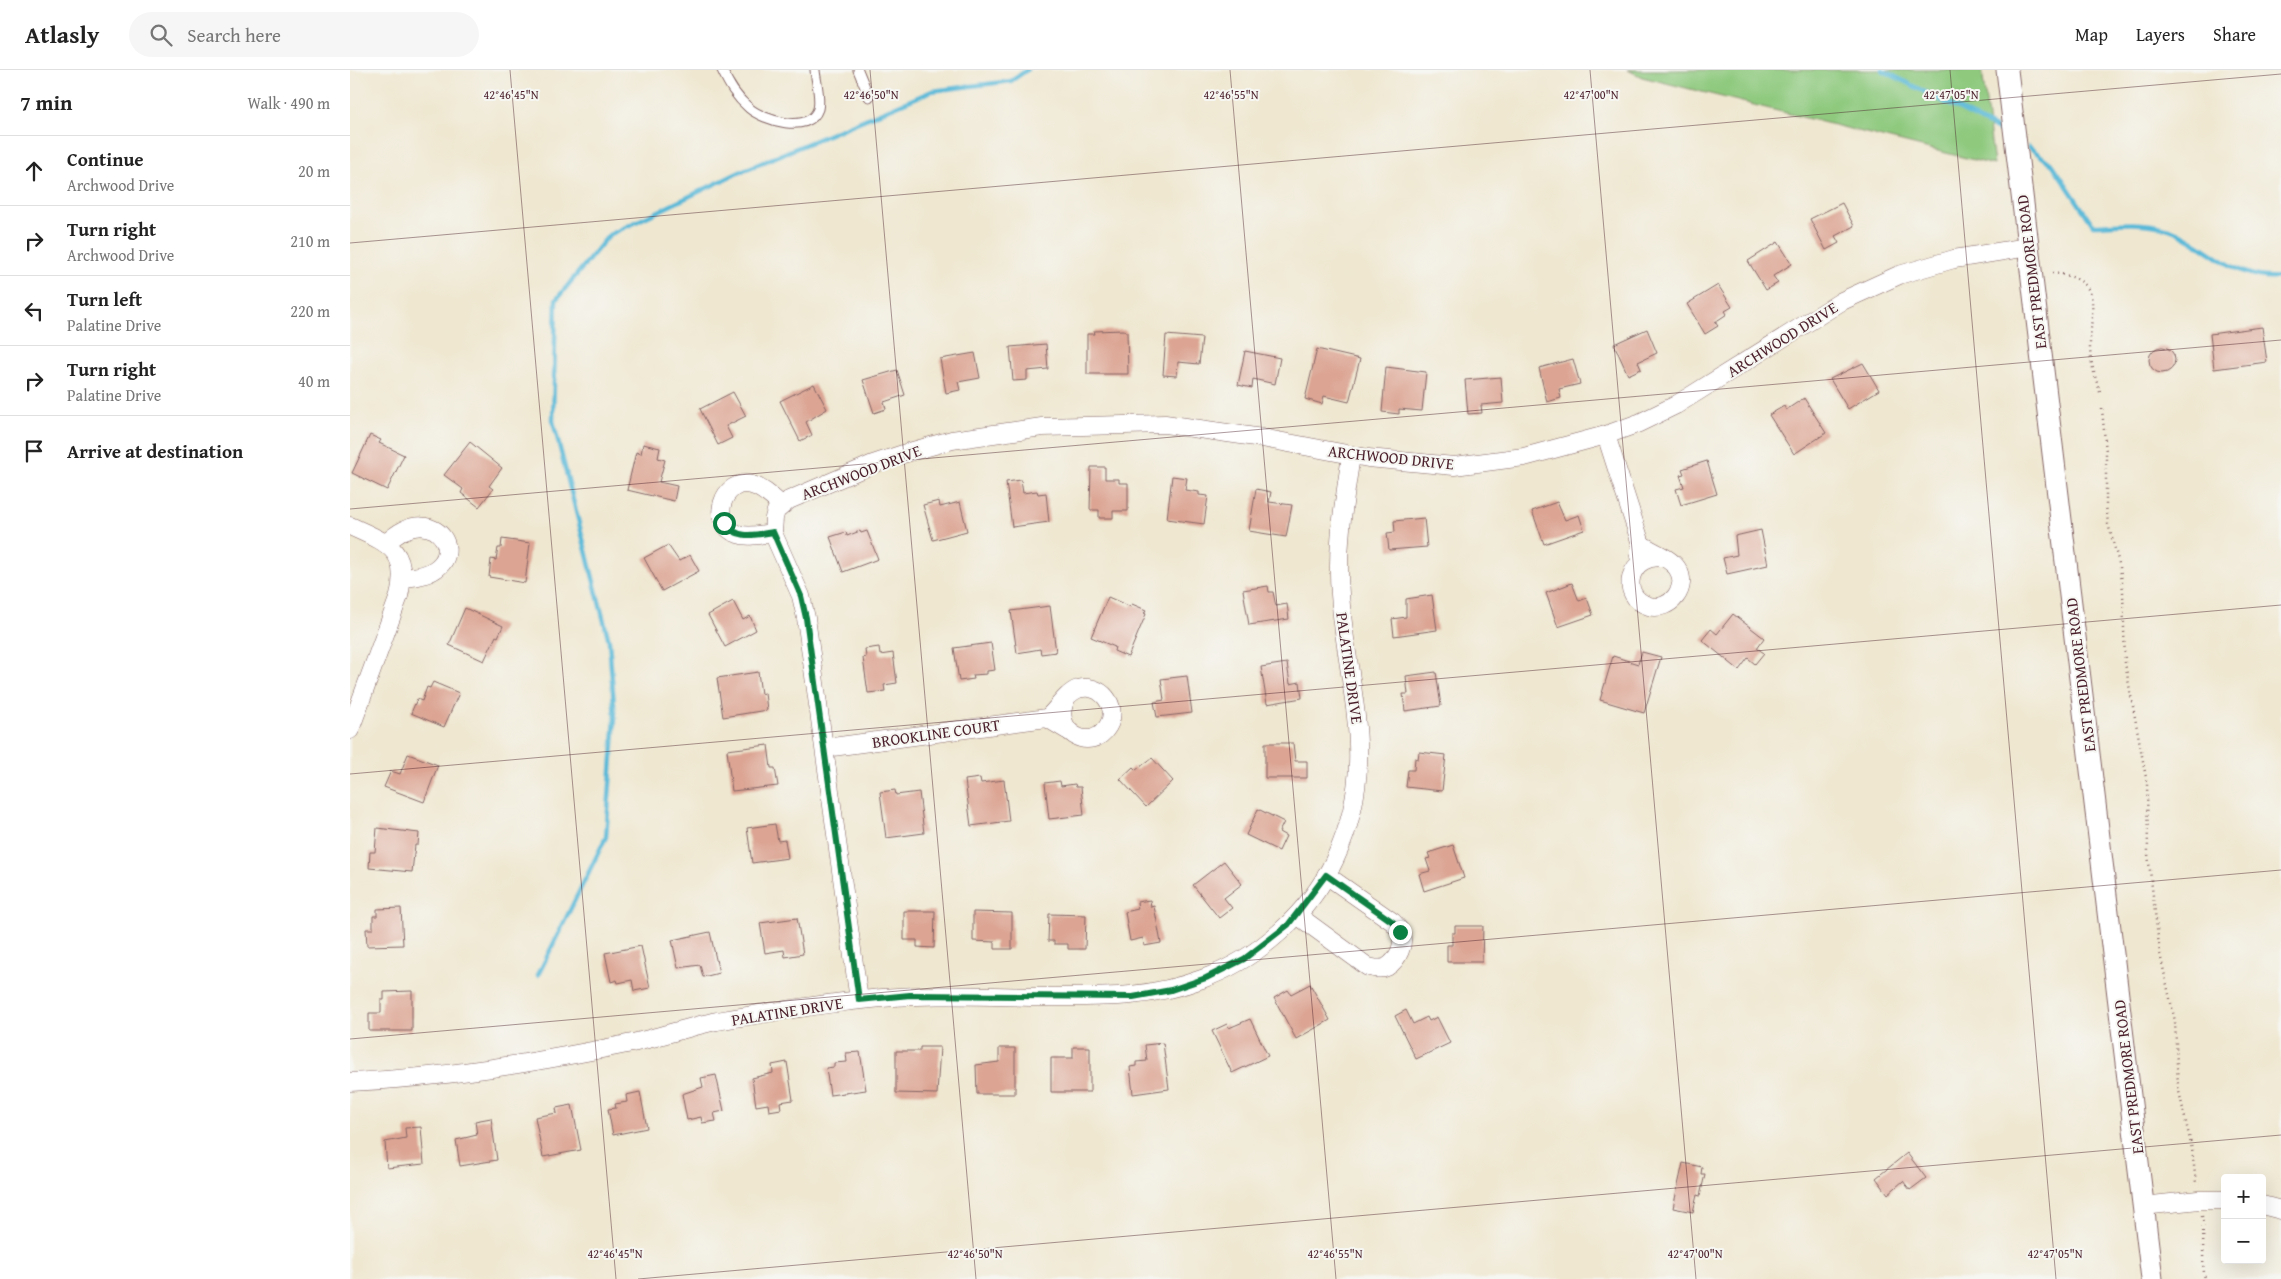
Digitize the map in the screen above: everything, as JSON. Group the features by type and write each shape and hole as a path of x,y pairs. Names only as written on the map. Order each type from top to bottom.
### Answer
{"street":[{"name":"EAST PREDMORE ROAD","path":"2007,70 2152,1279"},
{"name":"ARCHWOOD DRIVE","path":"782,505 761,489 744,484 729,491 721,506 724,523 736,534 744,536 773,532 774,518 782,505 806,492 873,464 952,440 1042,427 1165,424 1262,438 1351,456 1454,466 1524,457 1606,435 1639,423 1676,405 1842,301 1899,275 1954,259 2028,247"},
{"path":"1606,435 1642,544 1630,583 1636,598 1650,607 1667,605 1679,593 1681,576 1678,568 1642,544"},
{"name":"PALATINE DRIVE","path":"350,1082 406,1080 507,1065 634,1042 715,1022 859,1000 910,995 1133,997 1171,990 1206,978 1244,959 1288,925 1297,915 1326,875 1344,839 1351,813 1359,754 1358,722 1340,594 1340,536 1351,456"},
{"path":"386,544 396,535 422,525 432,527 443,536 446,544 443,564 419,578 403,578"},
{"path":"350,526 386,544 400,560 403,578 399,596 350,730"},
{"path":"773,532 801,596 806,618 859,1000"},
{"path":"1635,567 1648,558 1665,558"},
{"path":"1079,689 1096,689 1108,700 1112,716 1105,731 1098,736 1082,738 1047,718 1066,699 1079,689"},
{"path":"1066,699 1061,715 1067,730"},
{"name":"BROOKLINE COURT","path":"825,748 1047,718"},
{"path":"1297,915 1368,967 1377,969 1387,967 1400,953 1402,943 1400,932 1393,922 1326,875"},
{"path":"2143,1206 2199,1200 2221,1200"},
{"path":"2266,1206 2281,1210"}],"lane":[{"path":"722,70 731,89 751,110 778,122 789,124 808,120 817,111 819,102 814,70"},
{"path":"858,70 869,97"}],"path":[{"path":"2052,273 2076,278 2086,286 2092,297 2094,308 2091,361 2101,395"},
{"path":"2102,409 2106,452 2106,506 2108,524 2120,567 2123,590 2126,663 2147,783 2148,854 2162,970 2175,1021 2178,1087 2192,1149 2197,1190"},
{"path":"2200,1210 2204,1232 2202,1258 2205,1279"}],"green space":[{"path":"1628,70 1982,70 1994,165 1642,77"}],"building":[{"path":"1842,203 1854,226 1835,236 1839,243 1826,250 1810,219"},
{"path":"1778,242 1792,264 1773,276 1778,283 1766,290 1748,261"},
{"path":"1718,285 1732,307 1725,311 1727,314 1715,322 1718,326 1705,334 1687,304"},
{"path":"2262,327 2267,362 2214,369 2210,334"},
{"path":"1647,329 1657,353 1638,362 1641,369 1628,375 1614,344"},
{"path":"1124,330 1127,332 1128,374 1087,374 1087,334 1095,334 1094,331"},
{"path":"1166,335 1202,338 1199,364 1178,362 1177,376 1163,375"},
{"path":"1046,344 1048,369 1027,371 1027,380 1013,381 1010,347"},
{"path":"2162,347 2171,351 2175,360 2171,369 2162,373 2153,369 2149,360 2153,351"},
{"path":"1317,349 1360,359 1349,402 1324,396 1322,404 1305,399"},
{"path":"1245,351 1280,358 1275,384 1253,379 1252,388 1238,385"},
{"path":"975,353 980,378 958,382 960,390 946,393 940,359"},
{"path":"1573,359 1580,384 1559,389 1561,398 1547,402 1539,368"},
{"path":"1863,363 1879,390 1848,409 1830,379"},
{"path":"1386,367 1426,372 1422,411 1399,409 1399,414 1382,412"},
{"path":"897,370 905,395 884,402 886,409 874,413 863,380"},
{"path":"1501,377 1503,403 1481,405 1482,413 1468,414 1465,380"},
{"path":"814,384 827,409 806,422 812,435 800,441 780,401"},
{"path":"733,392 746,416 726,426 732,438 718,445 700,409"},
{"path":"1804,398 1826,433 1794,454 1769,415 1784,406 1786,410"},
{"path":"370,435 381,440 379,443 404,455 387,490 352,473"},
{"path":"470,442 502,468 489,486 493,489 479,507 461,493 463,489 444,475"},
{"path":"643,444 660,448 658,458 665,460 659,482 677,486 674,501 627,490 636,452 641,454"},
{"path":"1707,461 1717,494 1681,505 1676,489 1684,487 1680,475 1684,474 1682,469"},
{"path":"1091,467 1105,467 1105,479 1119,479 1119,483 1128,483 1128,511 1113,511 1113,518 1099,518 1099,510 1090,510"},
{"path":"1172,476 1187,478 1185,490 1199,492 1199,495 1208,496 1204,524 1167,519"},
{"path":"1021,480 1023,493 1037,491 1038,494 1046,493 1049,522 1012,527 1006,482"},
{"path":"1256,489 1271,492 1269,502 1292,505 1286,537 1249,531"},
{"path":"939,501 940,507 960,502 967,531 933,540 923,505"},
{"path":"1557,502 1565,520 1579,515 1584,530 1544,544 1532,511"},
{"path":"1424,518 1427,547 1389,550 1387,533 1395,532 1394,521"},
{"path":"1761,530 1768,565 1727,574 1723,558 1737,555 1735,536"},
{"path":"860,531 861,533 867,531 878,559 843,572 830,537 846,532 847,536"},
{"path":"502,539 530,543 525,583 489,577 491,559 496,560 498,548 501,548"},
{"path":"668,545 679,561 690,555 699,571 662,591 644,558"},
{"path":"1572,583 1579,601 1587,598 1593,615 1558,627 1546,593"},
{"path":"1268,586 1269,592 1273,592 1276,606 1287,604 1289,619 1249,625 1243,590"},
{"path":"1432,595 1437,630 1394,636 1392,619 1406,617 1406,599"},
{"path":"1108,597 1131,607 1132,604 1146,610 1128,657 1114,651 1115,647 1091,637"},
{"path":"733,601 743,620 750,616 756,630 725,647 708,615"},
{"path":"1050,606 1056,652 1041,654 1040,649 1017,653 1011,611"},
{"path":"465,608 503,626 484,661 449,645"},
{"path":"1733,614 1764,638 1757,648 1764,653 1755,664 1748,658 1739,670 1702,640 1711,629 1717,634"},
{"path":"991,643 995,670 987,671 987,674 973,675 974,679 959,681 954,648"},
{"path":"879,647 880,655 893,653 897,683 884,685 885,691 868,693 863,658 866,657 865,649"},
{"path":"1642,652 1661,657 1644,713 1600,700 1613,656 1638,664"},
{"path":"1287,663 1290,684 1300,682 1302,698 1267,704 1261,667"},
{"path":"758,672 761,694 765,693 767,710 723,717 717,678"},
{"path":"1436,672 1441,706 1405,711 1403,694 1408,694 1406,676"},
{"path":"1187,676 1192,713 1157,717 1154,702 1164,700 1161,679"},
{"path":"433,682 459,693 444,727 411,713 417,699 422,701 427,687 430,688"},
{"path":"1265,743 1293,743 1295,761 1307,761 1307,778 1265,778"},
{"path":"768,745 771,768 775,768 778,786 732,791 727,750"},
{"path":"1419,752 1446,755 1442,791 1406,787 1408,770 1414,770 1415,758 1418,759"},
{"path":"408,754 438,765 424,802 384,787 391,771 400,774"},
{"path":"1152,758 1173,781 1146,807 1120,779 1133,767 1136,770"},
{"path":"980,778 981,783 1004,780 1009,821 971,826 965,780"},
{"path":"1060,781 1061,786 1075,784 1076,787 1081,787 1084,815 1049,819 1045,783"},
{"path":"895,790 896,795 919,792 924,833 886,838 880,792"},
{"path":"1258,809 1284,822 1279,832 1286,836 1279,851 1246,835"},
{"path":"775,824 778,841 785,840 788,858 752,863 747,828"},
{"path":"377,828 419,833 418,845 415,845 412,872 369,868 370,852 375,852"},
{"path":"1453,845 1464,878 1424,891 1419,874 1430,871 1426,859 1430,858 1428,853"},
{"path":"1224,861 1242,884 1224,898 1232,908 1219,918 1193,885"},
{"path":"1150,900 1151,907 1154,906 1161,943 1144,946 1143,938 1130,941 1125,912 1138,909 1137,902"},
{"path":"401,908 403,945 367,946 366,929 373,929 373,916 377,916 377,909"},
{"path":"904,911 935,911 934,948 917,947 917,940 904,940"},
{"path":"973,912 1012,913 1012,949 995,949 995,942 973,941"},
{"path":"1049,914 1086,915 1085,949 1068,949 1068,944 1054,944 1054,941 1048,941"},
{"path":"797,918 803,954 785,957 784,950 765,953 760,923"},
{"path":"1455,926 1483,926 1482,962 1447,962 1447,945 1452,945 1452,933 1455,933"},
{"path":"710,932 719,973 703,977 700,965 678,968 672,940"},
{"path":"641,946 650,988 634,991 632,980 618,983 617,980 611,982 605,953"},
{"path":"1310,984 1330,1020 1296,1039 1274,998 1288,990 1291,994"},
{"path":"412,991 412,1031 369,1031 369,1013 381,1013 381,1000 384,1000 384,992"},
{"path":"1406,1010 1413,1024 1427,1017 1429,1021 1437,1017 1450,1043 1416,1059 1395,1016"},
{"path":"1250,1019 1268,1056 1232,1073 1212,1031 1227,1024 1229,1028"},
{"path":"1163,1043 1169,1089 1133,1094 1130,1067 1136,1066 1136,1062 1147,1061 1145,1045"},
{"path":"920,1047 940,1047 937,1094 896,1093 896,1051 920,1051"},
{"path":"1073,1047 1090,1047 1090,1092 1051,1092 1051,1058 1073,1058"},
{"path":"999,1048 1015,1048 1015,1094 977,1094 976,1065 999,1062"},
{"path":"860,1052 866,1090 830,1095 826,1068 834,1067 834,1063 847,1062 846,1053"},
{"path":"787,1062 793,1100 780,1102 781,1109 769,1111 768,1104 756,1106 752,1078 773,1073 772,1065"},
{"path":"716,1075 724,1111 714,1113 716,1121 702,1123 701,1117 687,1120 682,1094 703,1087 701,1078"},
{"path":"640,1092 647,1128 613,1135 608,1109 616,1108 615,1104 627,1102 626,1095"},
{"path":"572,1105 581,1150 543,1157 535,1117 557,1113 556,1108"},
{"path":"491,1118 497,1160 460,1166 456,1140 477,1135 475,1121"},
{"path":"421,1127 424,1164 387,1168 385,1142 406,1138 405,1128"},
{"path":"1907,1153 1926,1178 1910,1190 1903,1181 1888,1194 1876,1178"},
{"path":"1683,1163 1702,1167 1701,1174 1705,1174 1700,1196 1697,1195 1693,1212 1673,1208"}],"waterway":[{"path":"538,975 606,837 615,718 609,641 553,421 556,300 609,235 742,171 932,91 1011,81 1027,70"},
{"path":"1882,70 2001,131"},
{"path":"2029,147 2053,165 2093,225 2146,224 2167,228 2190,239 2238,269 2265,277 2281,277"}],"route":[{"path":"724,523 729,530 744,536 773,532 801,596 812,656 859,1000 910,995 1133,997 1171,990 1206,978 1244,959 1288,925 1326,875 1393,922 1400,932"}]}
